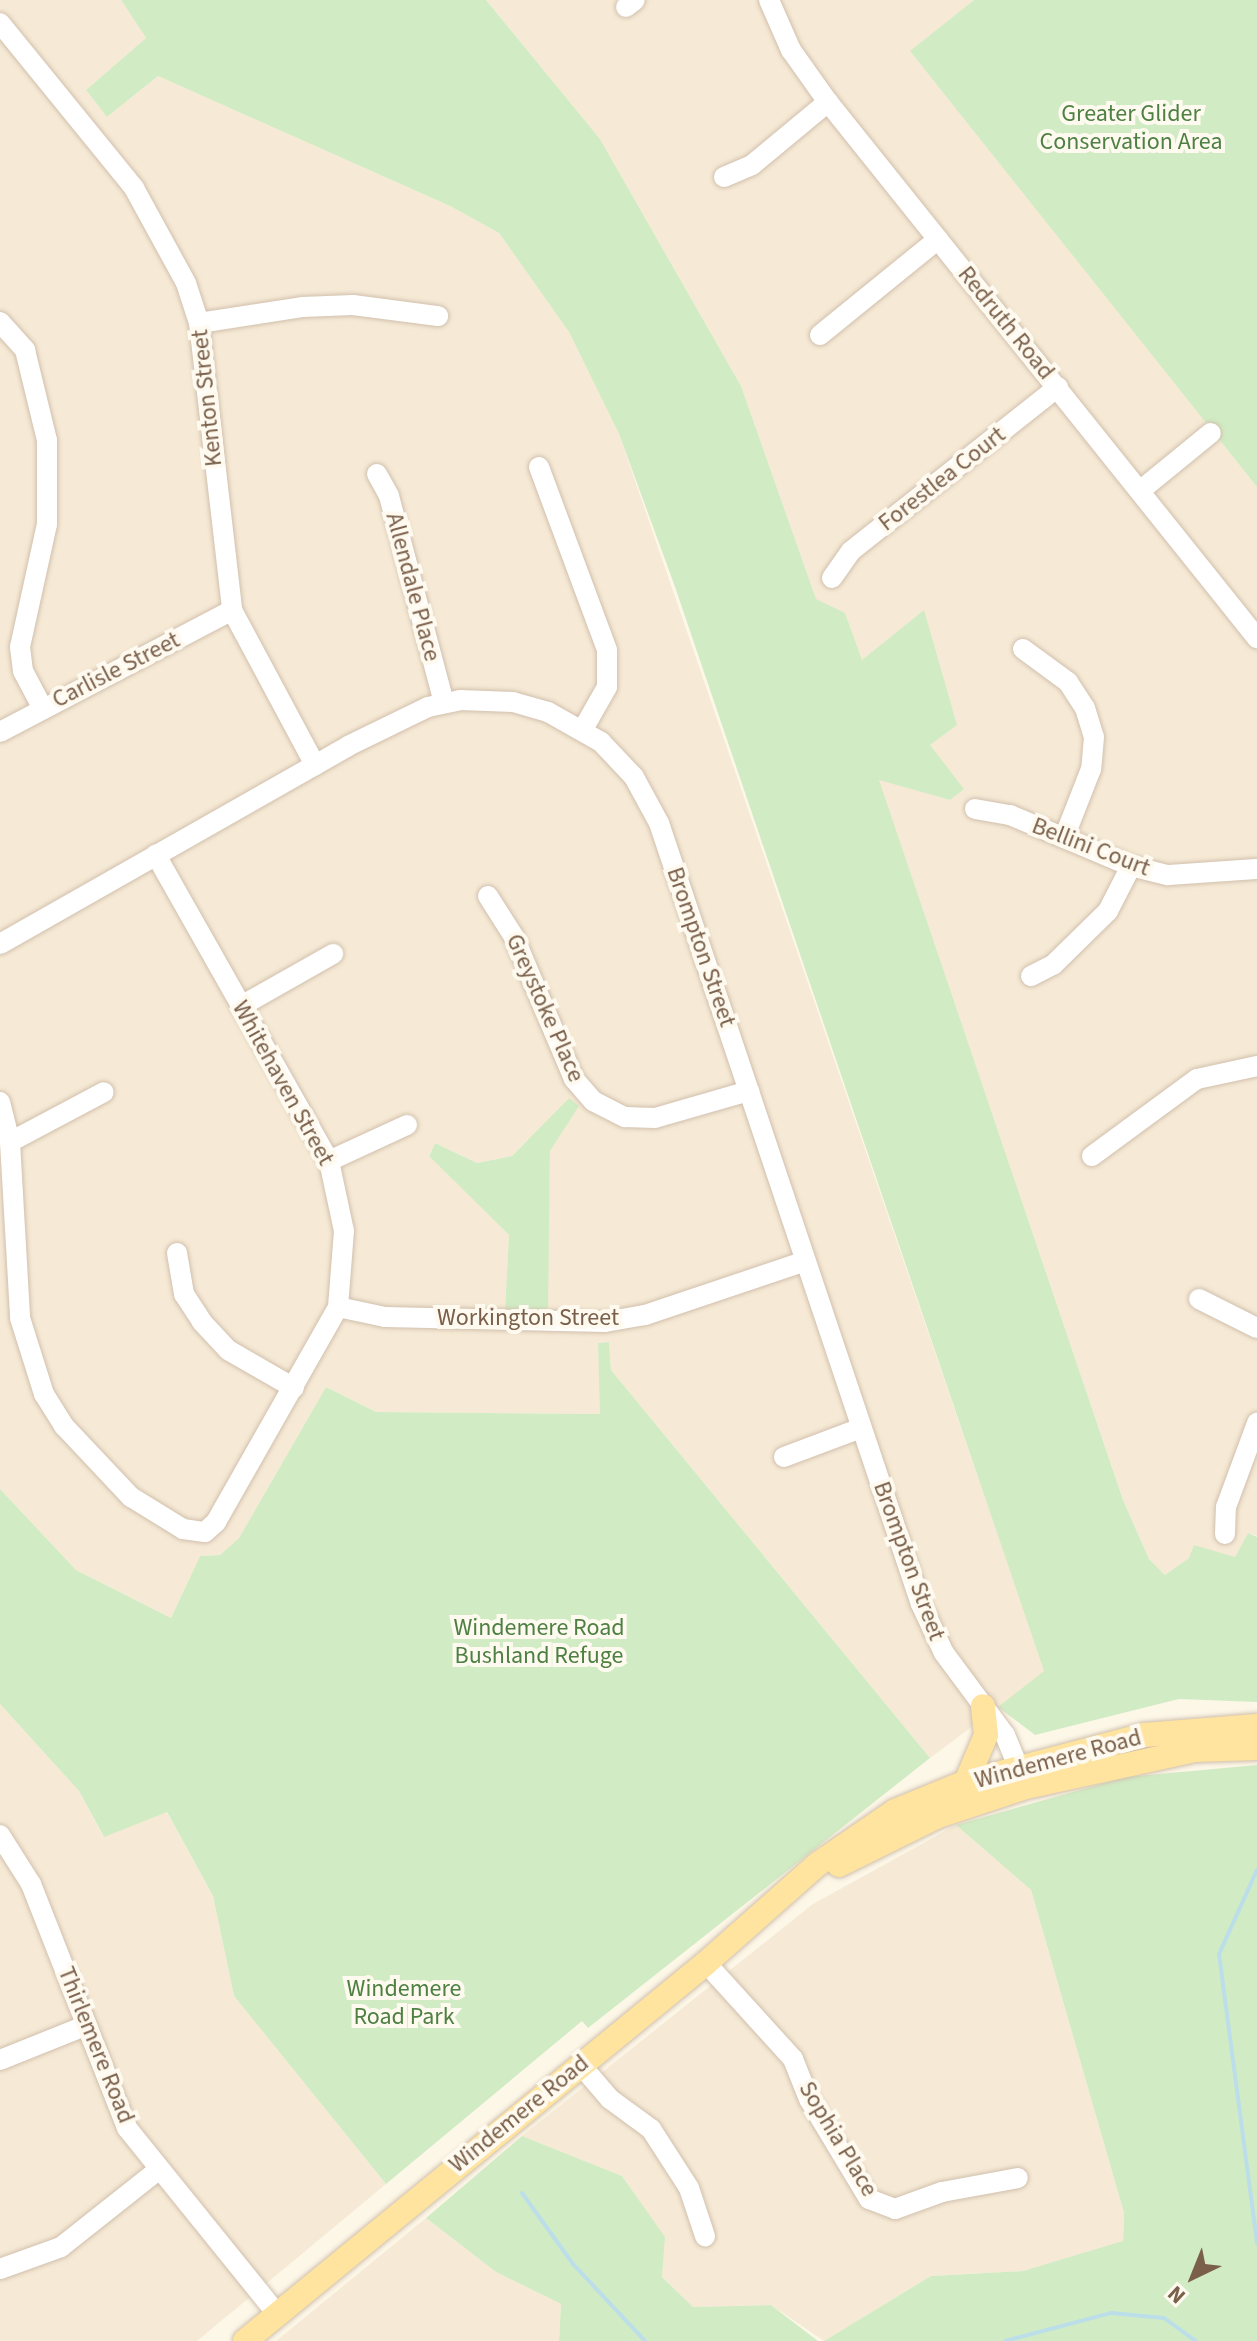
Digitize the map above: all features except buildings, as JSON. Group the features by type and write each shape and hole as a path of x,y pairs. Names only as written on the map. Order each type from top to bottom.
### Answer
{"main road":[{"path":"966,1782 986,1735 983,1706"},
{"name":"Windemere Road","path":"794,1888 1023,1776 1144,1735 1257,1726"},
{"name":"Windemere Road","path":"245,2341 706,1963 818,1864 895,1811 966,1782 1195,1750 1257,1748"}],"street":[{"name":"Redruth Road","path":"769,0 791,50 828,102 1257,638"},
{"name":"Kenton Street","path":"0,23 134,188 163,236 199,323 232,610 315,765"},
{"path":"724,177 752,165 828,102"},
{"path":"820,335 938,239"},
{"path":"199,323 302,307 353,305 438,316"},
{"path":"0,322 25,350 47,440 47,524 20,647 23,671 43,709"},
{"name":"Forestlea Court","path":"832,578 851,551 1058,387"},
{"path":"1141,490 1211,433"},
{"path":"539,467 607,650 607,687 583,729"},
{"name":"Allendale Place","path":"377,474 389,496 444,702"},
{"name":"Carlisle Street","path":"0,732 232,610"},
{"path":"1023,649 1068,682 1085,708 1094,737 1091,769 1064,838"},
{"name":"Brompton Street","path":"0,944 414,712 444,702 513,702 583,729 626,766 652,808 861,1428 935,1637 983,1706 1023,1776"},
{"name":"Bellini Court","path":"975,809 1010,815 1131,866 1168,875 1257,869"},
{"name":"Whitehaven Street","path":"10,1142 20,1318 44,1394 64,1426 131,1497 183,1529 205,1532 216,1522 338,1307 344,1231 329,1161 156,855"},
{"path":"1031,976 1053,965 1108,911 1131,866"},
{"name":"Greystoke Place","path":"488,896 514,937 574,1079 593,1101 625,1117 655,1118 749,1091"},
{"path":"241,1006 333,954"},
{"path":"1092,1156 1197,1079 1257,1066"},
{"path":"0,1102 10,1142 104,1092"},
{"path":"329,1161 407,1125"},
{"path":"177,1253 184,1294 202,1322 228,1350 294,1388"},
{"name":"Workington Street","path":"338,1307 385,1317 605,1322 645,1315 805,1261"},
{"path":"1199,1299 1257,1328"},
{"path":"1225,1534 1226,1507 1257,1423"},
{"path":"784,1457 861,1428"},
{"name":"Thirlemere Road","path":"0,1835 31,1884 127,2128 157,2171 277,2314"},
{"name":"Sophia Place","path":"706,1963 793,2059 809,2099 869,2199 895,2209 942,2192 1018,2178"},
{"path":"0,2060 85,2026"},
{"path":"580,2064 610,2099 651,2129 689,2188 705,2236"},
{"path":"0,2269 61,2247 157,2171"}],"shaded area":[{"path":"0,0 121,0 146,38 86,90 107,117 158,76 450,206 499,233 569,332 619,434 1045,1672 930,1758 611,1370 609,1342 598,1343 601,1414 376,1412 326,1387 239,1538 220,1555 200,1556 171,1618 76,1570 0,1489","holes":["569,1098 550,1151 547,1311 505,1310 509,1235 429,1155 435,1143 477,1163 512,1156"]},
{"path":"486,0 974,0 911,51 1257,487 1257,1536 1248,1533 1235,1557 1189,1558 1165,1575 1149,1559 1123,1500 878,779 950,800 943,764 929,745 923,611 862,661 845,614 816,600 741,386 600,139"},
{"path":"0,1704 79,1791 103,1836 166,1811 213,1896 234,1996 386,2184 197,2341 0,2341"},
{"path":"956,1825 1031,1890 1124,2213 1123,2242 1023,2271 931,2276 824,2341 771,2305 693,2307 662,2277 664,2237 622,2176 522,2136 813,1904"},
{"path":"426,2218 496,2272 561,2304 559,2341 276,2341"}],"green space":[{"path":"121,0 486,0 600,139 741,386 816,599 845,613 862,660 924,610 957,725 930,745 964,789 950,800 879,780 1123,1500 1149,1559 1165,1575 1189,1558 1194,1545 1235,1557 1248,1533 1257,1537 1257,1702 1179,1699 1035,1735 998,1707 1044,1671 674,584 619,434 569,332 499,233 450,206 158,76 107,117 86,90 146,38"},
{"name":"Greater Glider Conservation Area","path":"974,0 1257,0 1257,487 910,51"},
{"path":"569,1098 579,1106 550,1151 548,1311 505,1310 509,1235 429,1156 435,1143 477,1163 512,1156"},
{"name":"Windemere Road Bushland Refuge","path":"609,1342 611,1370 930,1758 588,2028 582,2021 386,2184 234,1996 213,1896 167,1812 104,1837 79,1791 0,1704 0,1489 76,1570 171,1618 200,1556 220,1555 239,1538 326,1387 376,1412 600,1414 598,1343"},
{"path":"1257,1765 1257,2341 824,2341 931,2276 1023,2271 1123,2241 1124,2213 1031,1890 956,1825 1126,1777"},
{"path":"522,2136 622,2176 665,2237 662,2277 693,2307 771,2305 818,2341 559,2341 561,2304 496,2272 426,2218"}],"waterway":[{"path":"1257,1870 1219,1954 1257,2244"},
{"path":"522,2193 573,2264 645,2341"},
{"path":"1005,2341 1111,2313 1164,2318 1196,2341"}],"park label":[{"name":"Windemere Road Park","path":"404,2003"}]}
